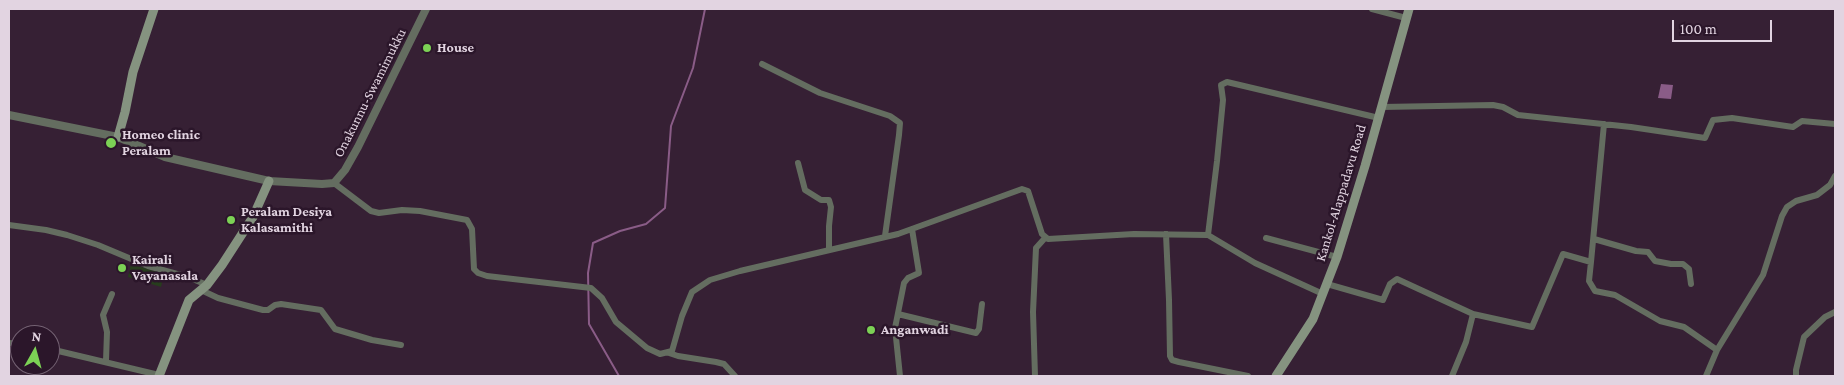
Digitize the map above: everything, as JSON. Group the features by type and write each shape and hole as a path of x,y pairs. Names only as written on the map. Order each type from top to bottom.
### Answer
{"main road":[{"path":"118,137 133,72 154,9"},
{"name":"Kankol-Alappadavu Road","path":"1276,376 1313,319 1337,257 1382,108 1409,9"},
{"path":"159,376 189,300 204,288 222,265 252,217 269,181"}],"street":[{"name":"Onakunnu-Swamimukku","path":"334,182 345,170 358,148 426,9"},
{"path":"1372,9 1406,18"},
{"path":"762,64 820,93 890,116 900,123 885,236"},
{"path":"1208,235 1218,161 1223,100 1221,85 1227,82 1379,118"},
{"path":"1382,108 1493,105 1503,106 1518,115 1604,124 1705,138 1713,120 1732,118 1793,127 1802,121 1835,124"},
{"path":"9,115 118,137 165,157 269,181 322,184 334,182 354,200 379,214 402,210 420,211 467,220 472,229 474,269 482,275 588,288 602,298 616,322 646,348 660,354 669,353 724,364 735,376"},
{"path":"1604,124 1589,281 1595,291 1615,295 1660,320 1684,327 1717,350"},
{"path":"798,163 806,190 821,200 829,200 831,207 829,250"},
{"path":"1706,376 1717,350 1763,275 1782,216 1787,207 1796,201 1817,195 1830,185 1835,176"},
{"path":"669,353 676,342 682,316 692,292 710,280 912,229 1022,189 1028,191 1045,238 1166,234 1208,235 1255,263 1323,294"},
{"path":"9,225 46,230 98,245 148,266 188,278 204,288 240,305 263,310 268,310 275,305 281,304 321,310 334,329 372,340 401,345"},
{"path":"900,376 895,328 904,283 908,278 919,272 912,229"},
{"path":"1166,234 1170,300 1170,356 1172,360 1248,376"},
{"path":"1035,376 1033,312 1036,248 1045,238"},
{"path":"1266,238 1337,257"},
{"path":"1594,239 1636,251 1648,252 1655,261 1683,264 1689,269 1691,284"},
{"path":"1327,284 1383,300 1390,284 1397,279 1473,314 1532,327 1563,254 1591,262"},
{"path":"106,361 107,332 103,315 112,294"},
{"path":"898,314 976,332 979,329 982,304"},
{"path":"1796,376 1804,337 1824,317 1835,312"},
{"path":"1452,376 1466,342 1473,314"},
{"path":"60,351 106,361 159,376"}],"green space":[{"path":"131,264 164,274 161,287 128,277"}],"shaded area":[{"path":"1661,84 1673,85 1671,99 1658,98"}],"waterway":[{"path":"619,376 589,324 588,273 593,243 620,231 646,224 665,208 671,126 693,68 705,9"}],"place":[{"name":"House","path":"427,48"},
{"name":"Homeo clinic Peralam","path":"111,143"},
{"name":"Peralam Desiya Kalasamithi","path":"231,220"},
{"name":"Kairali Vayanasala","path":"122,268"},
{"name":"Anganwadi","path":"871,330"}]}
